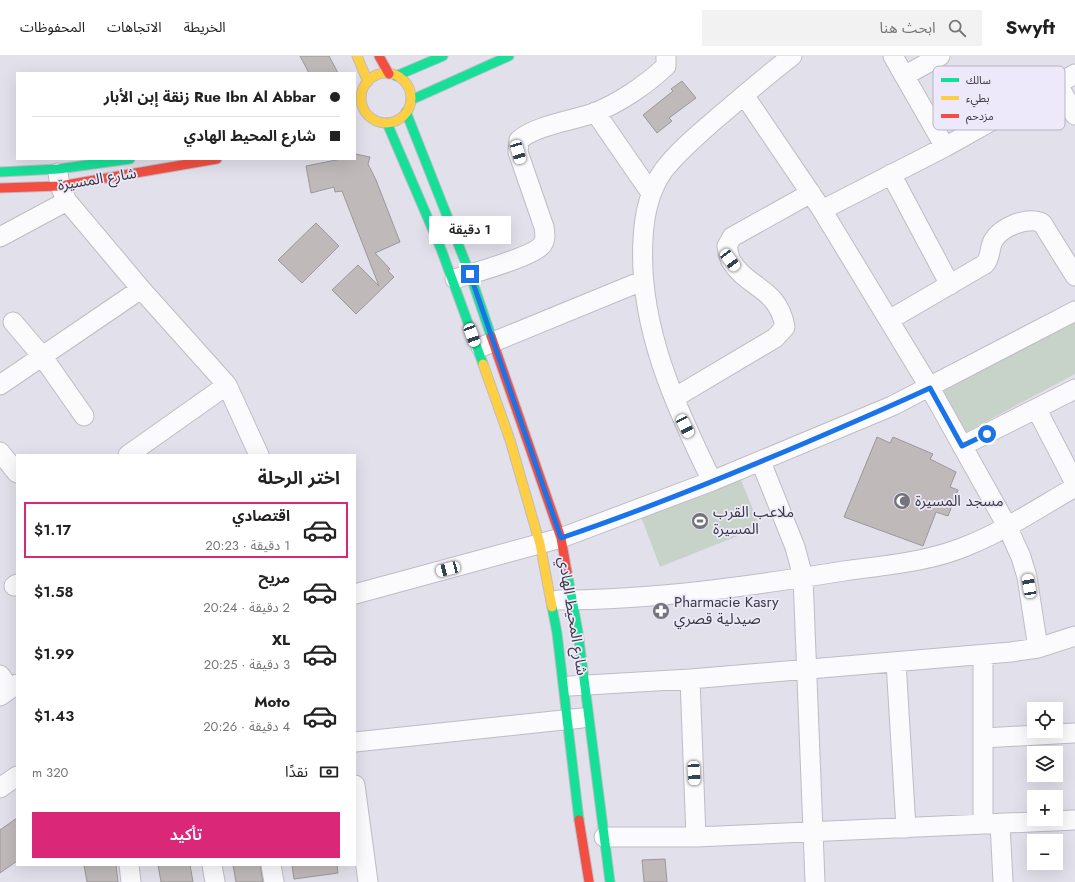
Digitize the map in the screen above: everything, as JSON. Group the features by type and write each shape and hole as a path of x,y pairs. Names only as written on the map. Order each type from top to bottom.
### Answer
{"street":[{"path":"357,56 368,82"},
{"path":"379,56 392,75 407,86 411,100 406,112 398,120 387,123 371,117 358,99 368,82 380,74 392,75 443,56"},
{"path":"411,100 509,56"},
{"path":"452,280 535,251 542,245 545,238 544,227 518,152 519,140 536,131 595,112 633,92 666,66 666,56"},
{"path":"893,56 933,127"},
{"path":"904,76 940,56"},
{"path":"712,481 685,426 674,398 649,320 642,280 645,213 651,193 663,172 681,151 789,57"},
{"path":"1065,80 1075,74"},
{"path":"744,95 822,210 930,388 1007,526 1021,557 1027,576 1038,648"},
{"path":"1065,98 1075,115"},
{"name":"شارع المحيط الهادي","path":"406,112 470,274 510,440 540,544 551,600 564,686 566,720 589,882"},
{"path":"595,112 651,193"},
{"path":"360,121 371,117"},
{"name":"شارع المحيط الهادي","path":"387,123 416,189 452,280 486,345 561,538 573,600 610,882"},
{"path":"934,130 944,147"},
{"path":"822,210 974,130"},
{"name":"شارع المسيرة","path":"0,172 62,186 127,160"},
{"name":"شارع المسيرة","path":"0,188 62,186 211,160"},
{"path":"891,174 950,285"},
{"path":"0,237 62,186 141,289 227,385 259,454"},
{"path":"674,398 775,338 785,327 783,318 772,297 739,271 730,260 727,246 732,238 811,193"},
{"path":"889,320 985,264 989,260 992,243 995,238 1009,228 1028,220 1036,220 1042,223 1075,276"},
{"path":"486,345 642,280"},
{"path":"0,385 141,289"},
{"path":"356,594 561,538 761,462 892,406 930,388 1075,311"},
{"path":"13,322 42,356 84,416"},
{"path":"129,454 227,385"},
{"path":"962,446 1037,410 1075,389"},
{"path":"1037,410 1075,483"},
{"path":"0,452 16,472"},
{"path":"761,462 795,547 803,578 808,668 815,882"},
{"path":"551,600 613,599 704,590 803,578 942,555 969,546 1075,487"},
{"path":"564,686 690,679 808,668 983,655 1038,648 1075,636"},
{"path":"983,655 983,738 992,823 1003,882"},
{"path":"896,662 906,828"},
{"path":"690,679 696,837"},
{"path":"356,742 588,718"},
{"path":"983,738 1075,733"},
{"path":"0,788 16,777"},
{"path":"356,792 368,882"},
{"path":"604,837 696,837 814,830 906,828 1075,820"},
{"path":"129,866 131,882"},
{"path":"212,866 215,882"},
{"path":"271,866 274,882"}],"shaded area":[{"path":"1075,316 1075,374 963,434 939,388"},
{"name":"ملاعب القرب المسيرة","path":"739,475 760,527 660,567 640,514"}],"building":[{"path":"300,56 329,56 337,72 308,72"},
{"path":"682,81 696,98 669,118 672,121 657,133 643,115 673,91 671,89"},
{"path":"356,154 370,157 368,164 376,180 400,242 375,253 390,269 388,271 394,277 356,314 332,290 358,265 379,286 342,191 335,192 334,187 311,193 306,166 336,160 356,160"},
{"path":"316,223 339,246 302,283 278,260"},
{"name":"مسجد المسيرة","path":"877,437 890,443 893,437 933,454 930,459 956,472 950,487 958,490 948,516 936,512 923,546 844,517"},
{"path":"16,819 16,862 0,873 0,830"},
{"path":"665,859 667,882 644,882 642,860"},
{"path":"84,866 116,866 118,882 87,882"},
{"path":"158,866 190,866 193,882 161,882"},
{"path":"233,866 260,866 263,882 236,882"},
{"path":"292,866 337,866 338,873 294,879"}],"traffic: fast":[{"path":"396,76 443,56"},
{"path":"411,100 509,56"},
{"path":"406,112 470,274 491,336"},
{"path":"387,123 441,249 483,364"},
{"path":"0,172 58,169 123,160"},
{"path":"567,572 578,632 610,882"},
{"path":"552,607 557,633 579,820"}],"traffic: slow":[{"path":"357,56 368,82"},
{"path":"386,73 395,75 406,84 411,98 409,107 400,118 386,123 377,121 366,112 361,98 363,89 372,78 386,73"},
{"path":"483,364 510,440 540,544 552,607"}],"traffic: jam":[{"path":"379,56 389,74"},
{"path":"0,188 60,186 211,160"},
{"path":"491,336 561,538 567,572"},
{"path":"579,820 589,882"}],"place":[{"name":"مسجد المسيرة","path":"902,501"},
{"name":"ملاعب القرب المسيرة","path":"700,521"},
{"name":"Pharmacie Kasry صيدلية قصري","path":"661,611"}],"route":[{"path":"470,274 561,538 761,462 892,406 930,388 962,446 987,434"}]}
